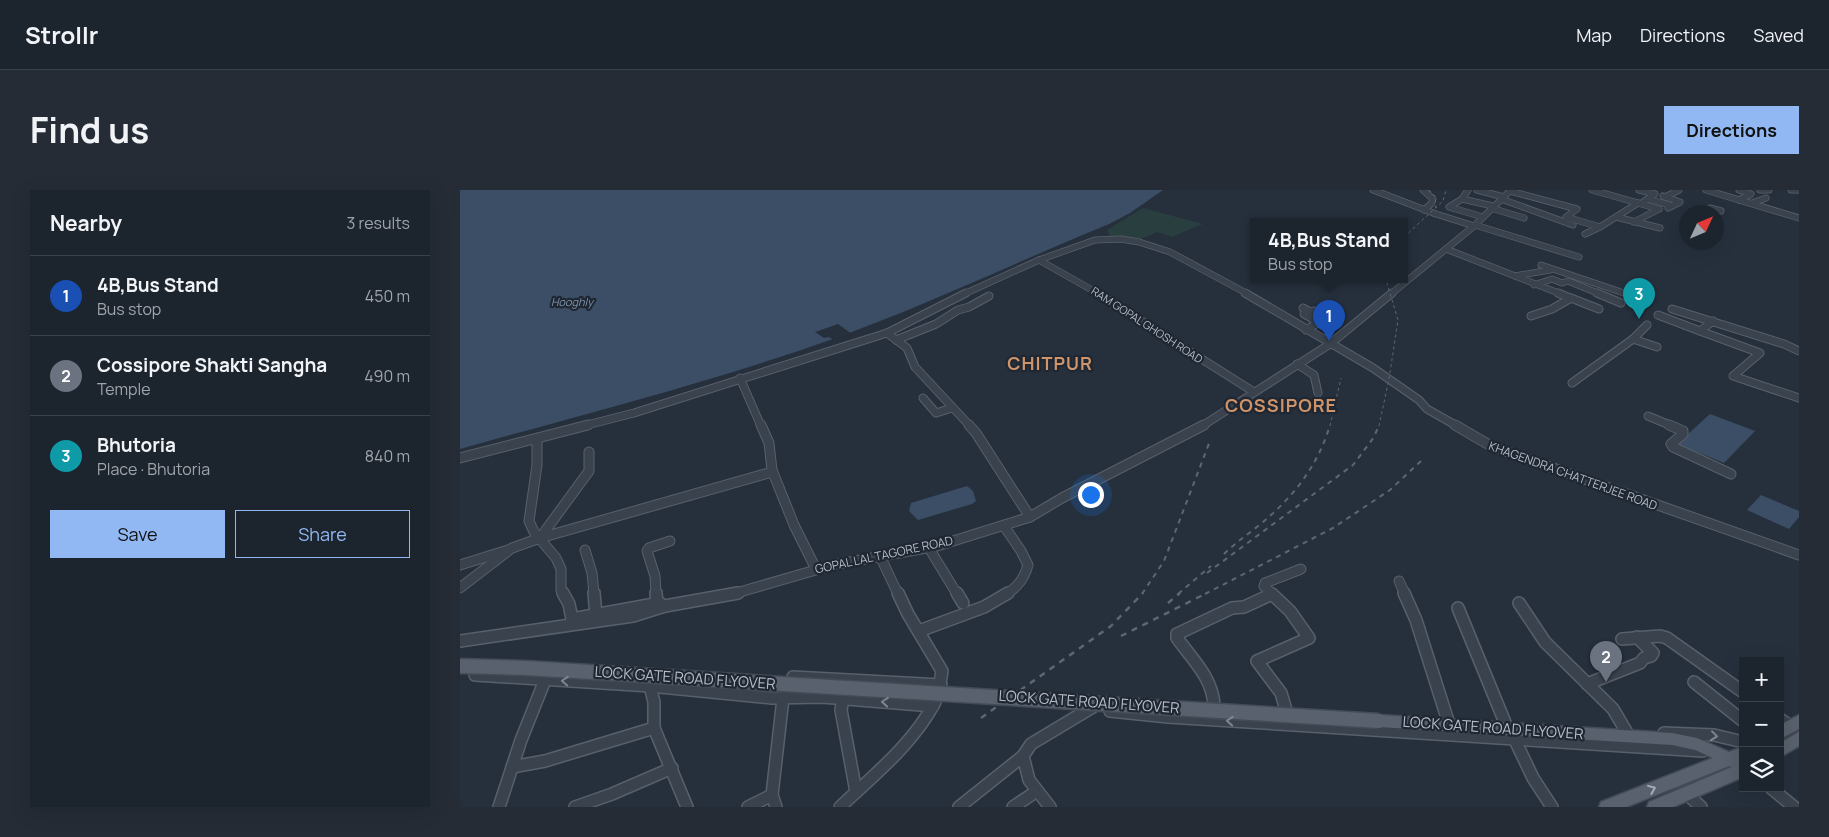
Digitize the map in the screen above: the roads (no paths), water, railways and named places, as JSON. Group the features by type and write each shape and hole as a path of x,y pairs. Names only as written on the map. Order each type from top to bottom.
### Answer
{"main road":[{"name":"LOCK GATE ROAD FLYOVER","path":"460,666 525,668 1074,701 1688,742 1733,757"},
{"path":"1783,747 1792,732"},
{"path":"1607,807 1733,757"},
{"path":"1655,807 1739,772"}],"street":[{"path":"1373,190 1453,221 1579,258"},
{"path":"1424,190 1433,199 1431,204 1424,210"},
{"path":"1468,190 1462,199 1450,208 1483,217"},
{"path":"1477,190 1577,209 1566,217 1600,227"},
{"path":"1592,190 1648,199 1670,205 1680,202 1665,197"},
{"path":"1613,190 1624,192"},
{"path":"1585,234 1648,199 1665,197 1680,190"},
{"path":"1706,190 1797,216"},
{"path":"1717,193 1726,190"},
{"path":"1739,190 1752,194 1739,200"},
{"path":"1760,190 1769,190"},
{"path":"1791,190 1799,190"},
{"path":"1634,192 1648,199"},
{"path":"1634,192 1648,199 1658,209 1634,222"},
{"path":"1470,201 1487,193"},
{"path":"1506,194 1592,231"},
{"name":"GOPAL LAL TAGORE ROAD","path":"1408,281 1474,226 1506,194"},
{"path":"1751,203 1766,198"},
{"path":"1462,199 1524,218"},
{"path":"1616,217 1660,228"},
{"name":"KHAGENDRA CHATTERJEE ROAD","path":"460,458 537,440 634,413 887,333 990,281 1039,260 1095,240 1121,238 1170,252 1199,267 1373,368 1419,400 1427,409 1471,436 1497,449 1799,555"},
{"path":"1446,250 1599,309"},
{"name":"RAM GOPAL GHOSH ROAD","path":"1039,260 1089,288 1219,372 1254,392"},
{"path":"1541,265 1624,293"},
{"path":"1515,276 1553,269"},
{"path":"1534,285 1552,279 1562,282 1568,281 1587,287 1621,303"},
{"name":"GOPAL LAL TAGORE ROAD","path":"661,605 723,593 815,567 929,548 1030,517 1062,498 1193,432 1330,344 1405,283"},
{"path":"1531,316 1552,309 1567,297 1587,287"},
{"path":"896,340 936,324 958,310 969,307 989,296"},
{"path":"1303,308 1319,322 1306,330"},
{"path":"1672,309 1784,344 1799,351"},
{"path":"1311,316 1322,316 1319,314 1327,312 1332,316 1336,314"},
{"path":"1658,315 1760,353 1733,376 1799,398"},
{"path":"1700,331 1713,321"},
{"path":"1572,383 1633,339 1647,325"},
{"path":"887,333 906,348 915,367 976,433 1030,517"},
{"path":"1633,339 1657,347"},
{"path":"1297,364 1314,374 1317,379 1318,394"},
{"path":"740,378 769,443 772,472 794,525 815,567"},
{"path":"923,398 936,412 952,408"},
{"path":"1648,416 1682,431 1683,434 1670,444 1672,447 1730,474"},
{"path":"537,440 537,465 529,521 534,532 547,550 556,558 560,569 561,590 569,604 572,619"},
{"path":"540,538 589,471 588,452"},
{"path":"460,565 540,538 772,472"},
{"path":"919,631 1000,600 1017,588 1027,574 1028,562 1004,526"},
{"path":"661,605 647,551 649,548 670,541"},
{"path":"460,588 512,548"},
{"path":"929,548 963,603"},
{"path":"585,550 592,573 596,615"},
{"path":"840,807 900,749 933,706 941,685 942,670 919,631 880,556"},
{"path":"1286,710 1282,693 1256,662 1309,638 1290,611 1264,586 1301,569"},
{"path":"1400,581 1416,620 1448,721"},
{"path":"1214,706 1215,696 1213,689 1177,638 1177,634 1232,608 1244,608 1272,594"},
{"path":"1518,603 1545,642 1613,709 1626,731"},
{"path":"460,635 531,627 661,605"},
{"path":"460,641 633,616 661,605"},
{"path":"1458,608 1506,725"},
{"path":"1622,639 1660,636 1667,638 1739,689"},
{"path":"1586,684 1640,663 1644,658 1651,656 1653,654 1651,650 1637,637"},
{"path":"933,706 843,698 783,698 650,686 475,675 508,663 941,685"},
{"path":"499,807 544,680"},
{"path":"1694,682 1739,718"},
{"path":"650,686 654,702 654,728 687,807"},
{"path":"748,807 774,801 783,698"},
{"path":"843,698 840,710 856,792"},
{"path":"959,807 1023,756 1031,744 1087,708 1107,700 1506,725 1703,735 1739,740"},
{"path":"1087,708 1168,717 1514,738 1733,757"},
{"path":"512,767 546,761 654,728"},
{"path":"1514,738 1533,778 1552,807"},
{"path":"1023,756 1028,780 1050,807"},
{"path":"575,807 612,794 672,768"},
{"path":"1013,807 1038,791"},
{"path":"1776,792 1794,807"},
{"path":"1687,794 1701,807"}],"water":[{"name":"Hooghly","path":"460,190 1163,190 1130,213 1109,224 936,298 830,340 692,384 460,449"},
{"path":"1710,414 1755,431 1724,463 1677,444"},
{"path":"967,486 973,491 976,501 972,504 918,520 909,511 911,503"},
{"path":"1761,495 1799,511 1799,517 1789,529 1747,510"}],"railway":[{"path":"1429,190 1435,196 1436,208"},
{"path":"1436,208 1443,201 1446,190"},
{"path":"1408,233 1436,208"},
{"path":"1379,426 1389,379 1398,320 1387,283"},
{"path":"1330,426 1341,378"},
{"path":"1224,554 1275,512 1295,490 1312,466 1330,425"},
{"path":"1207,573 1353,465 1374,437 1379,425"},
{"path":"1142,594 1164,561 1210,441"},
{"path":"1205,594 1333,528 1390,490 1421,461"},
{"path":"1178,594 1211,566"},
{"path":"981,718 1111,626 1143,593"},
{"path":"1168,603 1180,593"},
{"path":"1121,636 1205,594"}],"place":[{"name":"Bhutoria","path":"1639,319"},
{"name":"4B,Bus Stand","path":"1329,341"},
{"name":"Cossipore Shakti Sangha","path":"1606,682"}],"district":[{"name":"CHITPUR","path":"1050,364"},
{"name":"COSSIPORE","path":"1281,406"}]}
